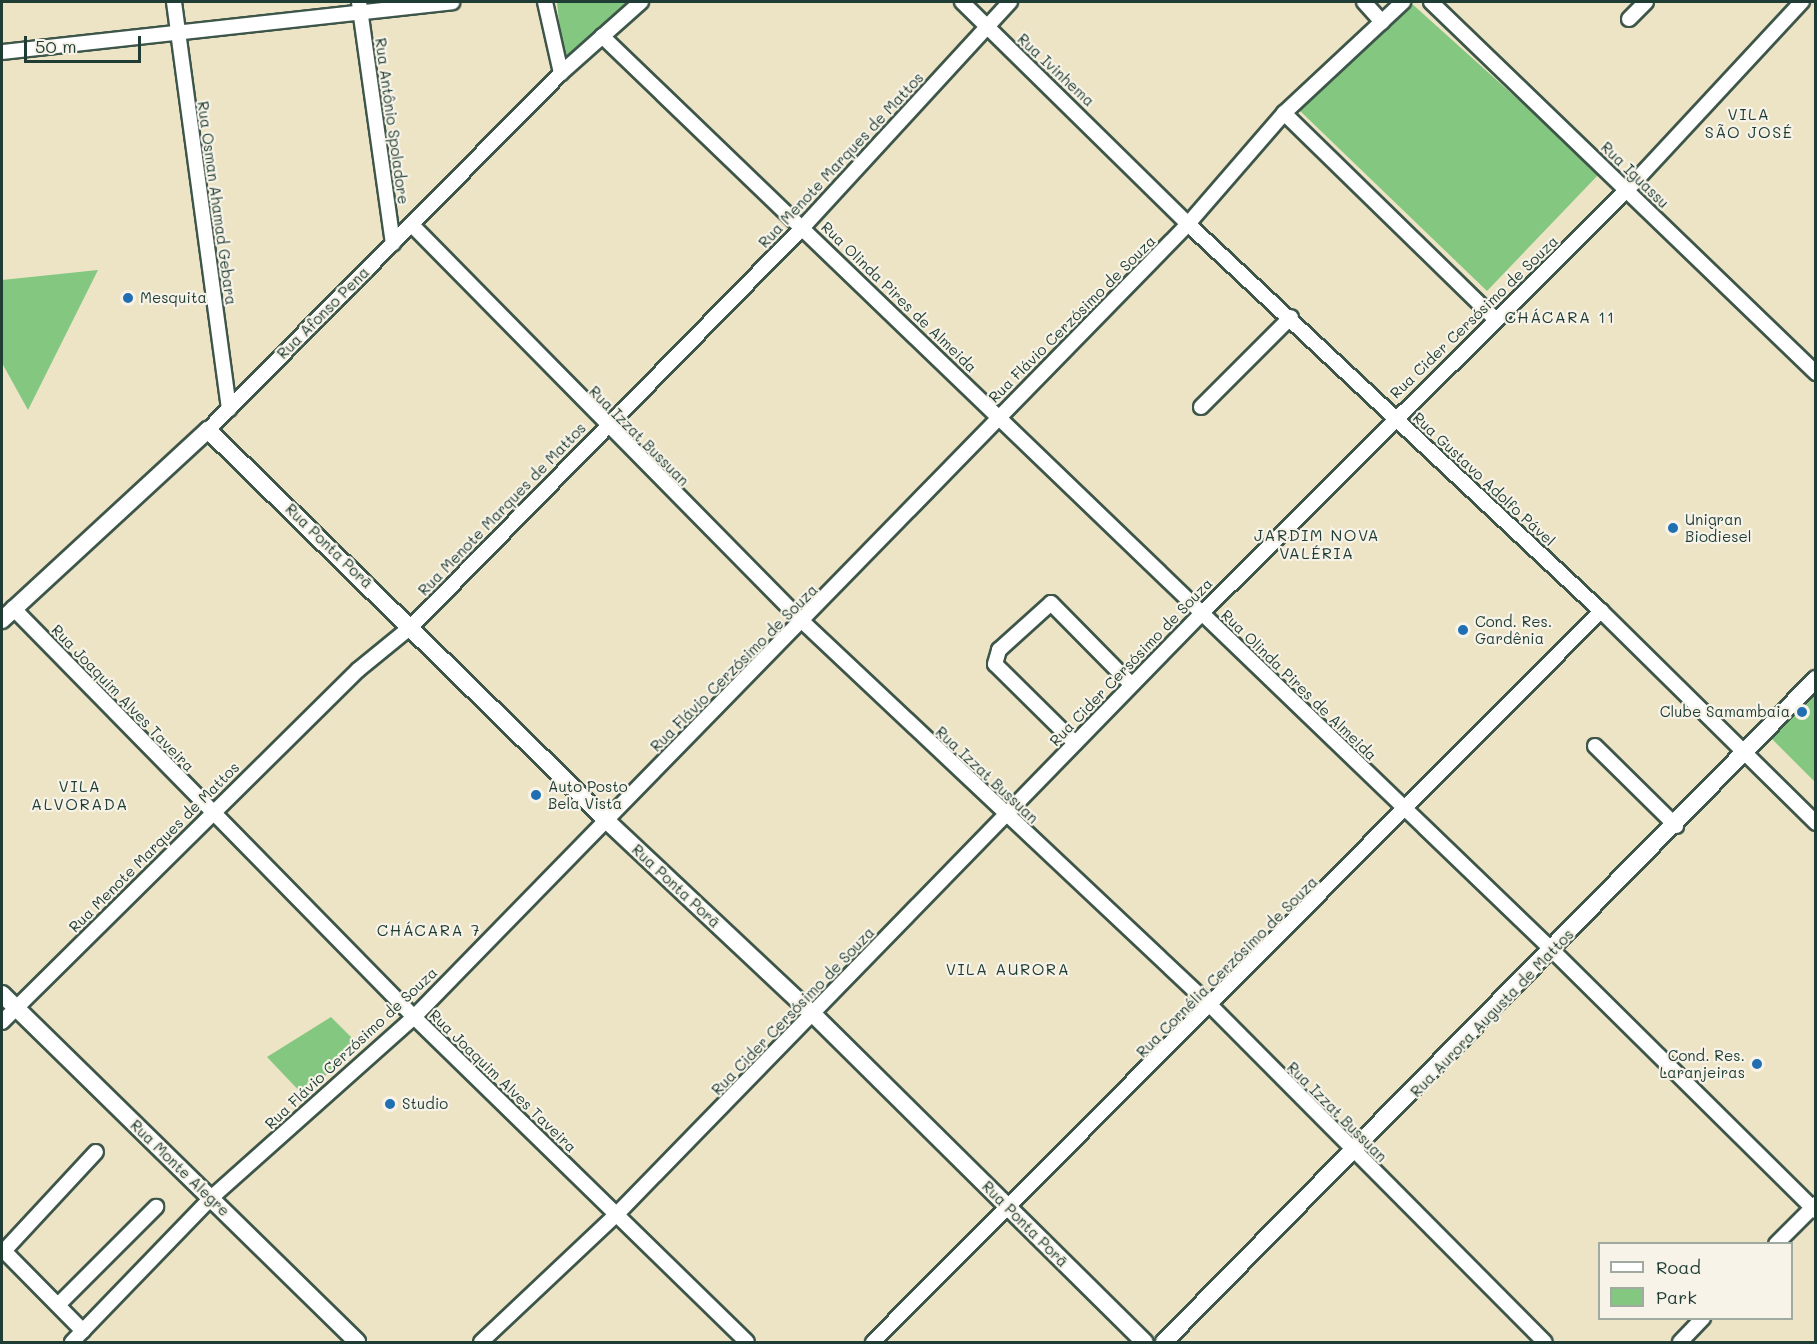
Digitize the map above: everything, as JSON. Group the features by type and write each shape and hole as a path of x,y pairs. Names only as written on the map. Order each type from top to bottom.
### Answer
{"street":[{"name":"Rua Osman Ahamad Gebara","path":"174,2 229,409"},
{"name":"Rua Antônio Spoladore","path":"359,2 393,244"},
{"path":"2,52 361,16 452,2"},
{"path":"545,2 561,73"},
{"name":"Rua Afonso Pena","path":"7,614 208,430 561,73 641,2"},
{"name":"Rua Ivinhema","path":"962,2 1128,161"},
{"name":"Rua Menote Marques de Mattos","path":"2,1022 358,670 412,626 605,426 803,227 1010,2"},
{"path":"1364,2 1382,22"},
{"name":"Rua Flávio Cerzósimo de Souza","path":"72,1342 211,1198 414,1017 803,622 999,416 1188,224 1284,113 1404,2"},
{"name":"Rua Iguassu","path":"1431,2 1815,373"},
{"path":"1629,19 1646,2"},
{"name":"Rua Cider Cersósimo de Souza","path":"482,1342 616,1215 814,1015 1201,614 1395,418 1627,190 1802,2"},
{"name":"Rua Olinda Pires de Almeida","path":"602,36 1552,950 1814,1207"},
{"path":"1284,113 1496,320"},
{"name":"Rua Gustavo Adolfo Pável","path":"1128,161 1188,224 1291,317 1601,611 1815,823"},
{"name":"Rua Izzat Bussuan","path":"412,225 605,426 803,622 1006,816 1212,1007 1355,1154 1545,1342"},
{"path":"1202,407 1291,317"},
{"name":"Rua Ponta Porã","path":"208,430 412,626 606,820 814,1015 1144,1342"},
{"path":"1075,743 995,664 999,650 1051,603 1132,685"},
{"name":"Rua Cornélia Cerzósimo de Souza","path":"873,1342 1212,1007 1601,611"},
{"name":"Rua Joaquim Alves Taveira","path":"7,614 212,812 414,1017 747,1342"},
{"name":"Rua Aurora Augusta de Mattos","path":"1164,1342 1355,1154 1552,950 1676,826 1742,752 1815,679"},
{"path":"1594,746 1676,826"},
{"name":"Rua Monte Alegre","path":"2,994 357,1342"},
{"path":"83,1331 4,1251 96,1152"},
{"path":"58,1305 156,1207"},
{"path":"1778,1242 1814,1207"},
{"path":"1680,1342 1701,1320"}],"green space":[{"path":"557,2 631,2 563,62"},
{"path":"1397,2 1410,2 1600,173 1487,291 1297,108"},
{"path":"98,270 28,410 2,363 2,280"},
{"name":"Clube Samambaia","path":"1815,690 1815,782 1770,737"},
{"path":"331,1017 357,1043 305,1097 267,1057"}],"place":[{"name":"Mesquita","path":"128,298"},
{"name":"Unigran Biodiesel","path":"1673,528"},
{"name":"Cond. Res. Gardênia","path":"1463,630"},
{"name":"Clube Samambaia","path":"1802,712"},
{"name":"Auto Posto Bela Vista","path":"536,795"},
{"name":"Cond. Res. Laranjeiras","path":"1757,1064"},
{"name":"Studio","path":"390,1104"}],"district":[{"name":"VILA SÃO JOSÉ","path":"1749,123"},
{"name":"CHÁCARA 11","path":"1560,317"},
{"name":"JARDIM NOVA VALÉRIA","path":"1317,544"},
{"name":"VILA ALVORADA","path":"80,795"},
{"name":"CHÁCARA 7","path":"429,930"},
{"name":"VILA AURORA","path":"1008,969"}]}
